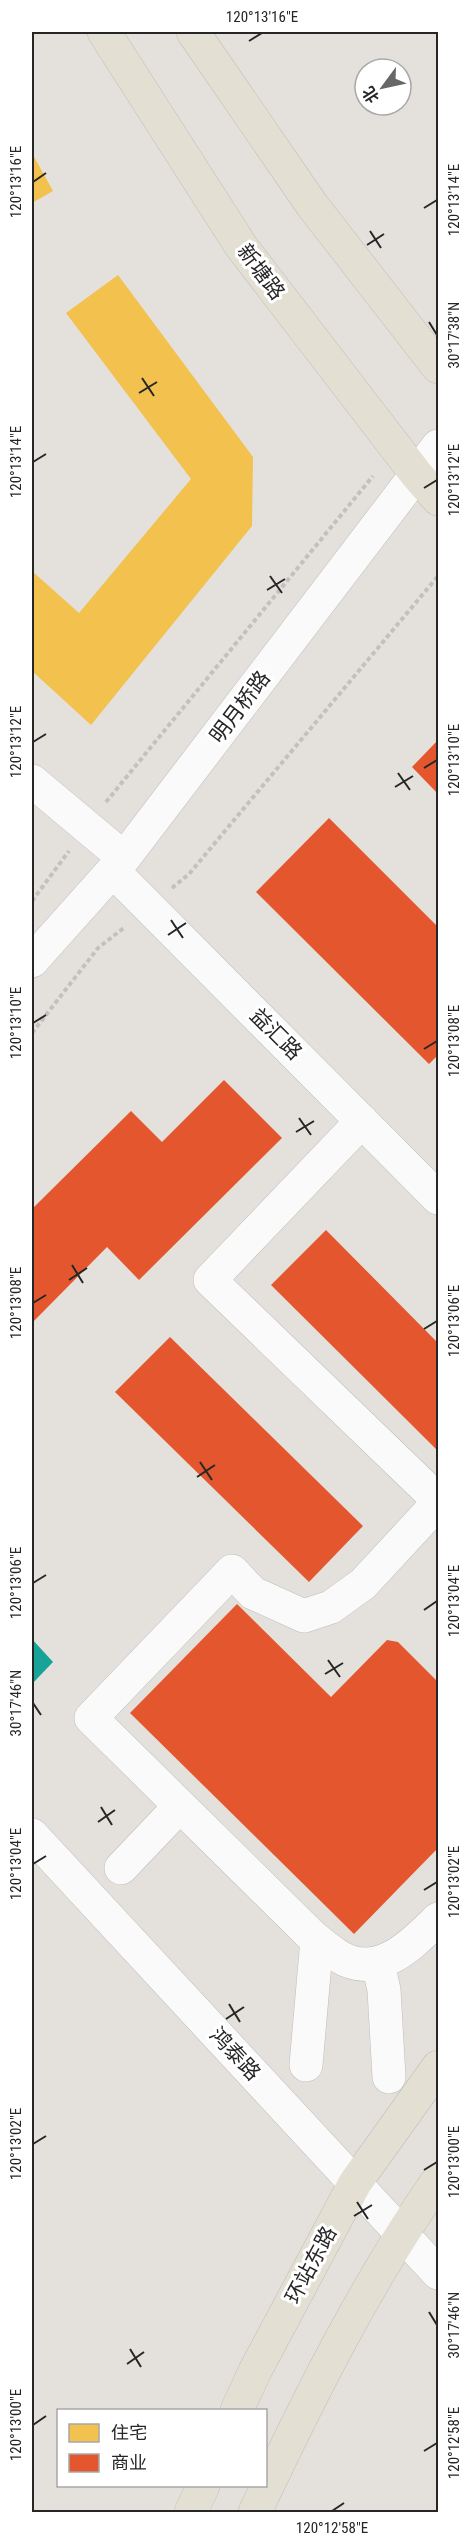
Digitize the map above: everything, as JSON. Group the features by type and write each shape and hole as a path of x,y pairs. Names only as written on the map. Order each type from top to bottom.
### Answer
{"main road":[{"name":"新塘路","path":"104,32 241,246 428,487"},
{"path":"193,32 312,205 438,367"},
{"name":"环站东路","path":"237,2409 255,2371 355,2183 438,2067"},
{"path":"267,2486 302,2412 401,2234 438,2180"},
{"path":"191,2512 203,2487"},
{"path":"255,2512 267,2487"}],"street":[{"name":"明月桥路","path":"32,961 118,865 428,487 438,446"},
{"name":"益汇路","path":"32,781 86,829 118,865 149,907 438,1198"},
{"path":"362,1121 210,1280 438,1501 363,1584 332,1607 304,1616 253,1593 232,1571 91,1718 317,1940 340,1958 364,1964 378,1963 403,1952 438,1918"},
{"path":"121,1868 180,1806"},
{"name":"鸿泰路","path":"32,1835 438,2273"},
{"path":"306,2065 317,1940"},
{"path":"378,1963 384,1990 390,2077"}],"path":[{"path":"32,901 128,772 396,448"},
{"path":"32,1033 98,948 189,874 438,576"}],"building: 住宅":[{"path":"32,153 53,191 32,203"},
{"path":"118,275 253,457 252,526 91,725 32,671 32,571 79,613 191,479 66,313"}],"building: 商业":[{"path":"438,740 438,794 412,767"},
{"path":"329,818 438,927 438,1055 429,1064 256,892"},
{"path":"224,1080 282,1138 139,1280 107,1247 32,1323 32,1209 131,1111 162,1142"},
{"path":"326,1230 438,1343 437,1450 271,1285"},
{"path":"170,1337 363,1526 309,1582 115,1392"},
{"path":"237,1604 331,1697 387,1640 398,1642 438,1682 438,1848 354,1934 130,1713"}],"building: 公共":[{"path":"32,1639 53,1662 32,1684"}]}
